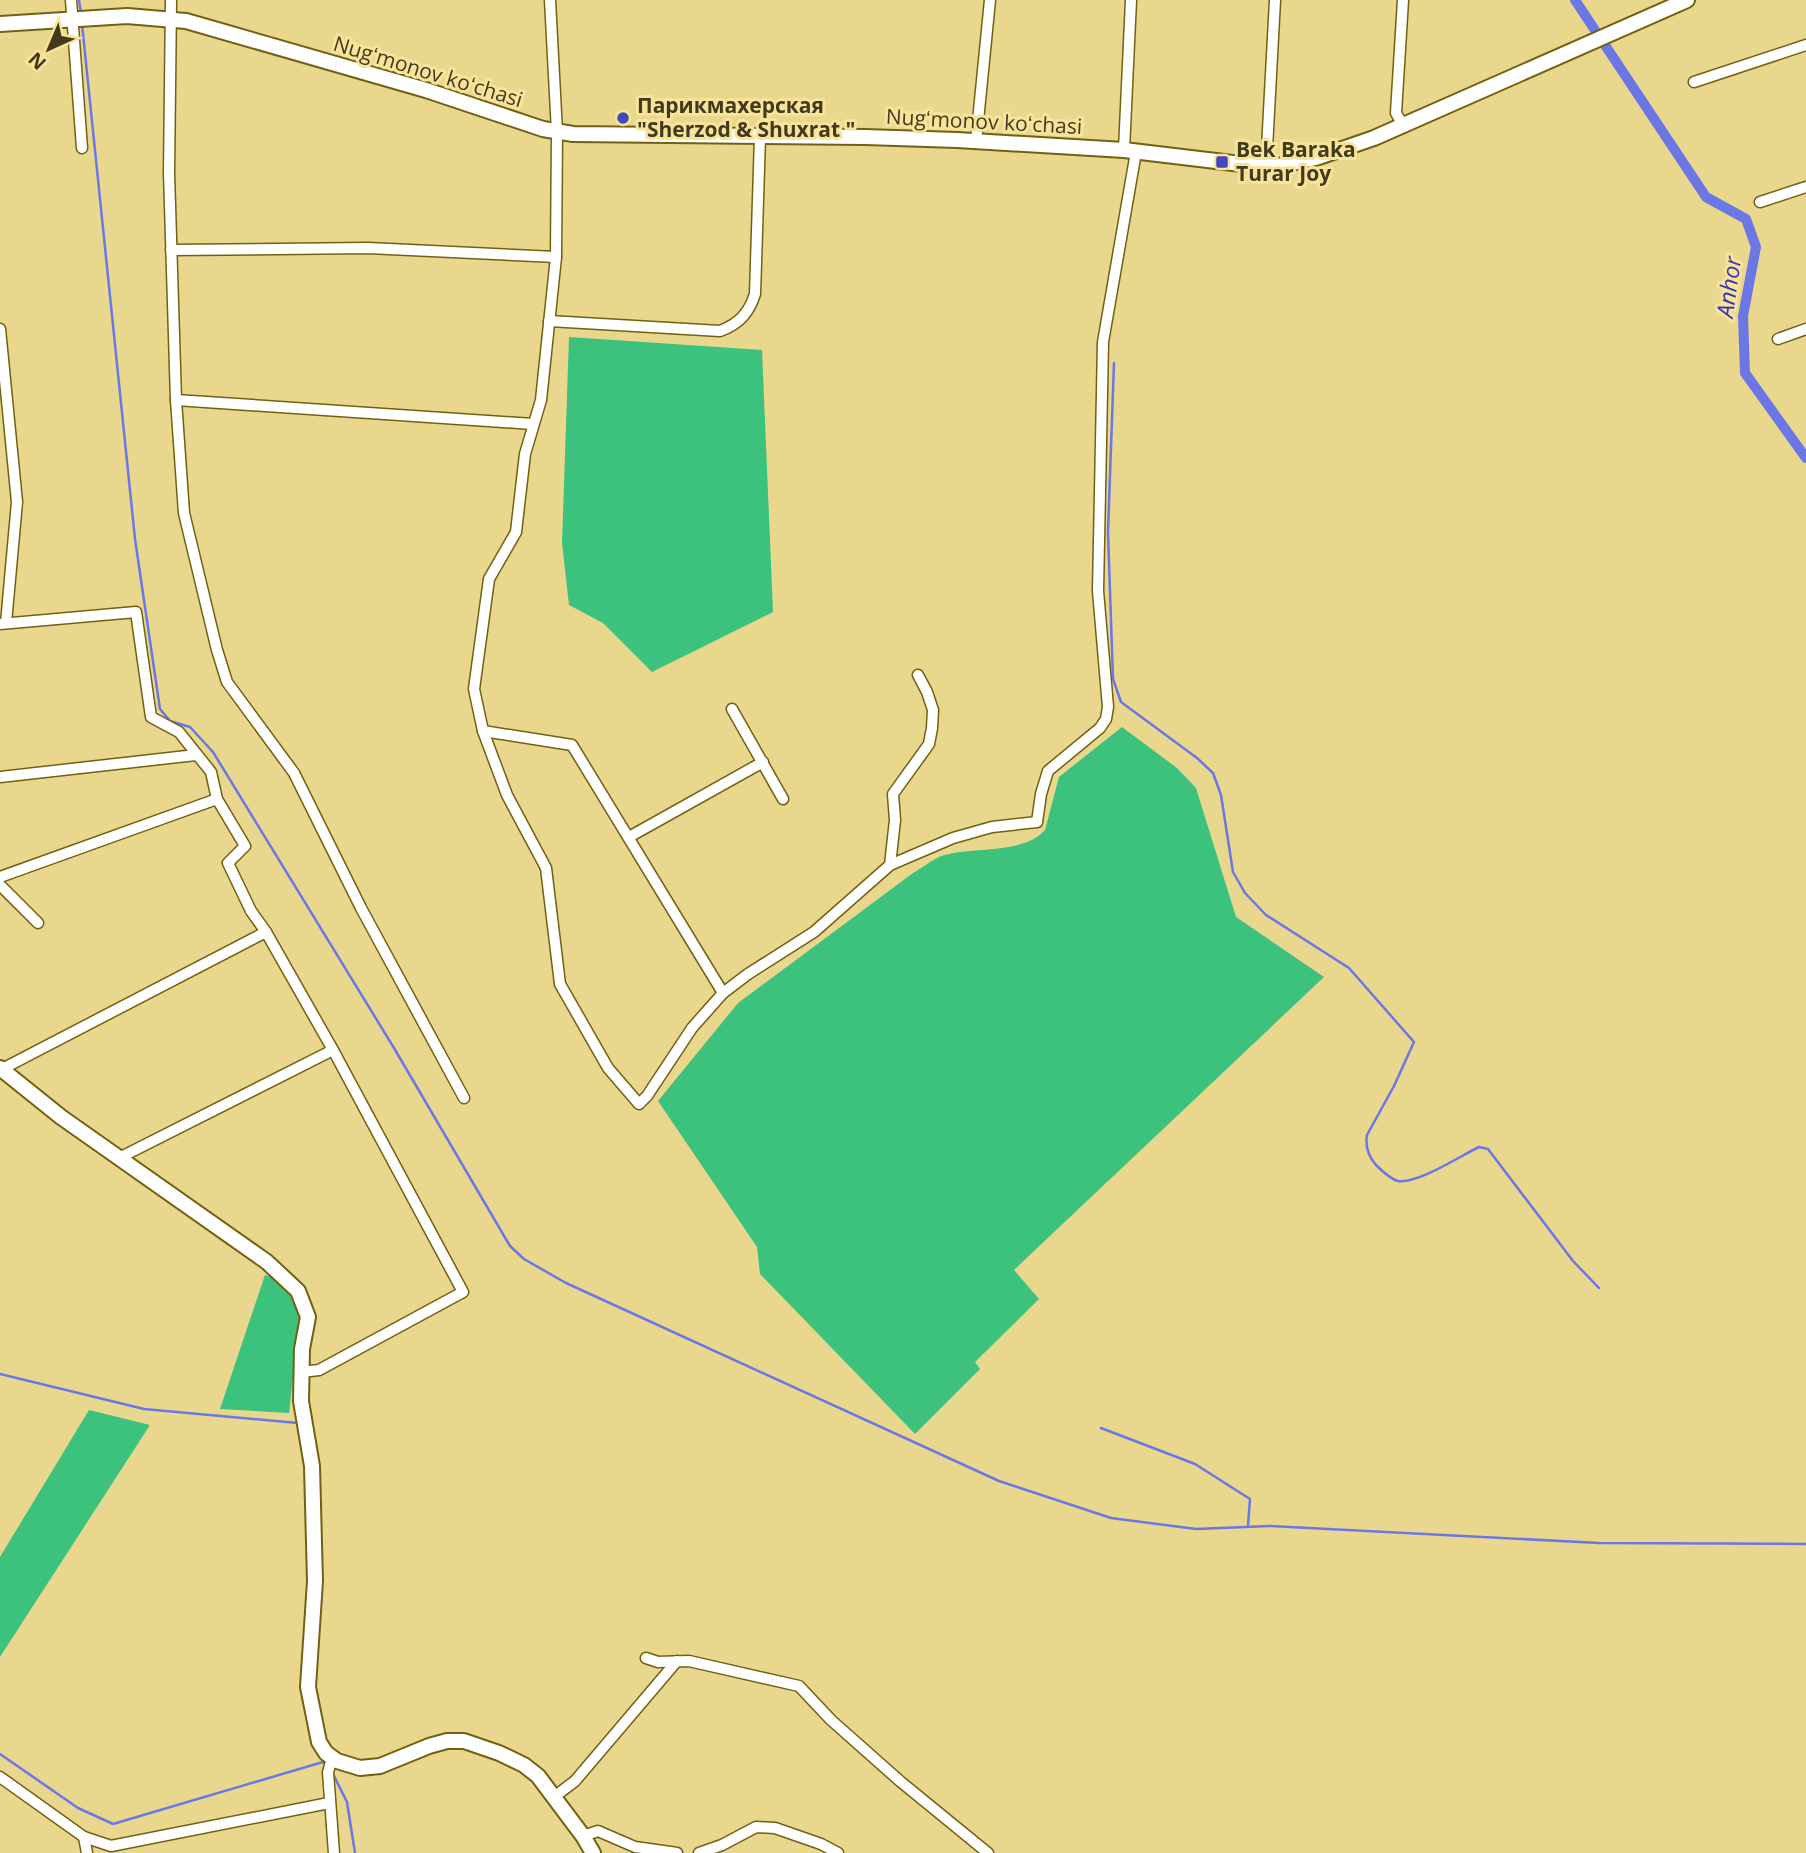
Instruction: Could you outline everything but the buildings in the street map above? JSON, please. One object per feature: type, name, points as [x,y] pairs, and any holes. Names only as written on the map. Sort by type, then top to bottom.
[{"type":"main road","name":"Nugʻmonov koʻchasi","points":[[72,20],[137,16],[170,18],[426,90],[557,132],[620,136],[865,137],[976,141],[1130,151],[1266,167],[1330,154],[1688,0]]},
{"type":"main road","points":[[0,24],[72,20]]},
{"type":"main road","points":[[1,1068],[61,1117],[249,1249],[292,1283],[302,1298],[308,1317],[301,1372],[301,1401],[312,1466],[315,1581],[308,1687],[317,1738],[330,1764],[373,1768],[447,1741],[464,1741],[490,1749],[524,1765],[538,1776],[593,1853]]},
{"type":"street","points":[[71,0],[82,148]]},
{"type":"street","points":[[171,0],[169,173],[176,400],[184,513],[217,650],[226,681],[294,773],[361,908],[464,1098]]},
{"type":"street","points":[[550,0],[557,132],[556,257],[550,321],[541,400],[525,454],[516,532],[489,579],[475,673],[476,704],[507,795],[546,868],[560,984],[608,1068],[639,1104],[692,1028],[723,993],[814,932],[890,865],[953,838],[992,827],[1037,822],[1048,771],[1093,736],[1106,719],[1109,694],[1098,592],[1103,342],[1130,151],[1131,0]]},
{"type":"street","points":[[976,141],[990,0]]},
{"type":"street","points":[[1266,167],[1275,0]]},
{"type":"street","points":[[1402,125],[1396,113],[1403,0]]},
{"type":"street","points":[[1694,82],[1806,46]]},
{"type":"street","points":[[550,321],[720,331],[741,320],[750,309],[755,294],[760,136]]},
{"type":"street","points":[[1760,202],[1806,187]]},
{"type":"street","points":[[172,250],[368,248],[556,257]]},
{"type":"street","points":[[1778,338],[1806,329]]},
{"type":"street","points":[[1,334],[5,422],[17,502],[3,623],[136,612],[151,717],[179,732],[211,772],[216,799],[245,846],[228,863],[251,911],[266,932],[333,1050],[463,1292],[319,1370],[301,1372]]},
{"type":"street","points":[[176,400],[533,424]]},
{"type":"street","points":[[890,865],[895,820],[893,794],[929,744],[933,728],[933,710],[918,675]]},
{"type":"street","points":[[732,709],[783,799]]},
{"type":"street","points":[[483,731],[572,745],[723,993]]},
{"type":"street","points":[[0,777],[196,755]]},
{"type":"street","points":[[629,837],[763,762]]},
{"type":"street","points":[[0,877],[216,799]]},
{"type":"street","points":[[0,886],[38,923]]},
{"type":"street","points":[[1,1068],[266,932]]},
{"type":"street","points":[[119,1158],[333,1050]]},
{"type":"street","points":[[646,1658],[658,1662],[689,1661],[799,1686],[831,1720],[901,1782],[988,1853]]},
{"type":"street","points":[[554,1797],[575,1781],[677,1661]]},
{"type":"street","points":[[330,1764],[334,1853]]},
{"type":"street","points":[[0,1777],[84,1837],[111,1846],[330,1803]]},
{"type":"street","points":[[699,1853],[724,1849],[755,1827],[775,1829],[821,1844],[838,1853]]},
{"type":"street","points":[[583,1836],[598,1831],[635,1847],[677,1853]]},
{"type":"street","points":[[84,1837],[87,1853]]},
{"type":"green space","points":[[569,337],[762,350],[773,612],[652,672],[603,623],[569,605],[562,543]]},
{"type":"green space","points":[[1122,727],[1177,768],[1196,788],[1236,917],[1324,977],[1014,1270],[1039,1299],[975,1362],[980,1369],[915,1434],[760,1274],[757,1247],[658,1101],[738,1003],[913,873],[941,856],[1010,847],[1035,838],[1045,830],[1059,777]]},
{"type":"green space","points":[[265,1275],[286,1282],[300,1315],[289,1413],[220,1409]]},
{"type":"green space","points":[[89,1410],[150,1425],[0,1657],[0,1557]]},
{"type":"waterway","points":[[79,0],[81,14]]},
{"type":"waterway","name":"Anhor","points":[[1575,0],[1706,197],[1746,219],[1756,247],[1743,316],[1745,373],[1806,458]]},
{"type":"waterway","points":[[82,24],[135,539],[160,709],[170,721],[190,727],[213,752],[394,1048],[510,1246],[524,1259],[566,1283],[999,1481],[1111,1518],[1196,1529],[1270,1526],[1599,1543],[1806,1544]]},
{"type":"waterway","points":[[1114,363],[1108,532],[1113,679],[1121,702],[1213,773],[1221,795],[1233,872],[1245,893],[1266,915],[1349,968],[1414,1042],[1367,1135],[1367,1147],[1373,1162],[1392,1178],[1406,1181],[1427,1174],[1479,1147],[1488,1149],[1573,1261],[1599,1288]]},
{"type":"waterway","points":[[0,1374],[144,1409],[298,1423]]},
{"type":"waterway","points":[[1101,1428],[1195,1464],[1250,1499],[1248,1525]]},
{"type":"waterway","points":[[0,1754],[78,1808],[113,1824],[323,1762],[326,1765]]},
{"type":"waterway","points":[[331,1770],[347,1802],[355,1853]]},
{"type":"place","name":"Парикмахерская \"Sherzod & Shuxrat \"","points":[[623,118]]},
{"type":"place","name":"Bek Baraka Turar Joy","points":[[1222,162]]}]
